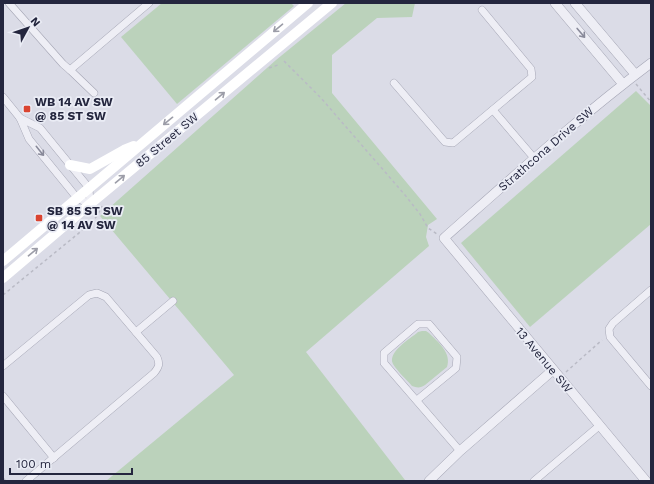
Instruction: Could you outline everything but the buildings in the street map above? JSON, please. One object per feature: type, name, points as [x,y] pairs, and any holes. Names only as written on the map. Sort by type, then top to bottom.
[{"type":"main road","name":"85 Street SW","points":[[3,261],[308,3]]},
{"type":"main road","name":"85 Street SW","points":[[3,278],[332,3]]},
{"type":"main road","points":[[70,165],[90,169],[124,150],[142,143]]},
{"type":"street","points":[[9,3],[63,64],[94,93]]},
{"type":"street","points":[[70,70],[150,3]]},
{"type":"street","points":[[555,3],[623,84]]},
{"type":"street","points":[[575,3],[633,76]]},
{"type":"street","points":[[394,82],[445,142],[453,143],[532,76],[531,69],[482,10]]},
{"type":"street","name":"Strathcona Drive SW","points":[[444,238],[534,158],[651,62]]},
{"type":"street","points":[[3,97],[20,118],[29,139],[77,198],[90,204],[89,188],[40,128],[20,118]]},
{"type":"street","points":[[493,110],[534,158]]},
{"type":"street","name":"13 Avenue SW","points":[[444,238],[646,481]]},
{"type":"street","points":[[651,290],[613,323],[609,329],[610,337],[651,386]]},
{"type":"street","points":[[3,366],[89,295],[94,293],[106,297],[157,357],[159,362],[158,369],[26,481]]},
{"type":"street","points":[[136,332],[173,301]]},
{"type":"street","points":[[417,400],[456,368],[457,357],[429,324],[418,324],[384,353],[384,363],[460,451]]},
{"type":"street","points":[[429,481],[460,451],[553,370]]},
{"type":"street","points":[[3,396],[54,458]]},
{"type":"street","points":[[534,481],[599,426]]},
{"type":"path","points":[[284,61],[321,98],[405,195],[420,214],[428,228],[444,238]]},
{"type":"path","points":[[633,76],[651,102]]},
{"type":"path","points":[[3,295],[90,224],[97,216]]},
{"type":"path","points":[[560,379],[569,368],[610,333]]},
{"type":"path","points":[[3,478],[6,481]]},
{"type":"green space","points":[[162,3],[291,3],[294,6],[177,104],[121,37]]},
{"type":"green space","points":[[346,3],[415,3],[412,17],[377,18],[332,55],[332,93],[437,219],[428,225],[426,237],[429,246],[306,352],[405,480],[106,481],[234,375],[100,216],[276,60]]},
{"type":"green space","points":[[636,91],[651,106],[651,224],[530,327],[461,243]]},
{"type":"green space","points":[[422,331],[429,333],[440,344],[446,352],[448,362],[447,367],[425,385],[422,387],[417,387],[412,386],[400,373],[393,364],[392,359],[396,350],[400,346],[418,332]]},
{"type":"place","name":"WB 14 AV SW @ 85 ST SW","points":[[27,109]]},
{"type":"place","name":"SB 85 ST SW @ 14 AV SW","points":[[39,218]]}]
